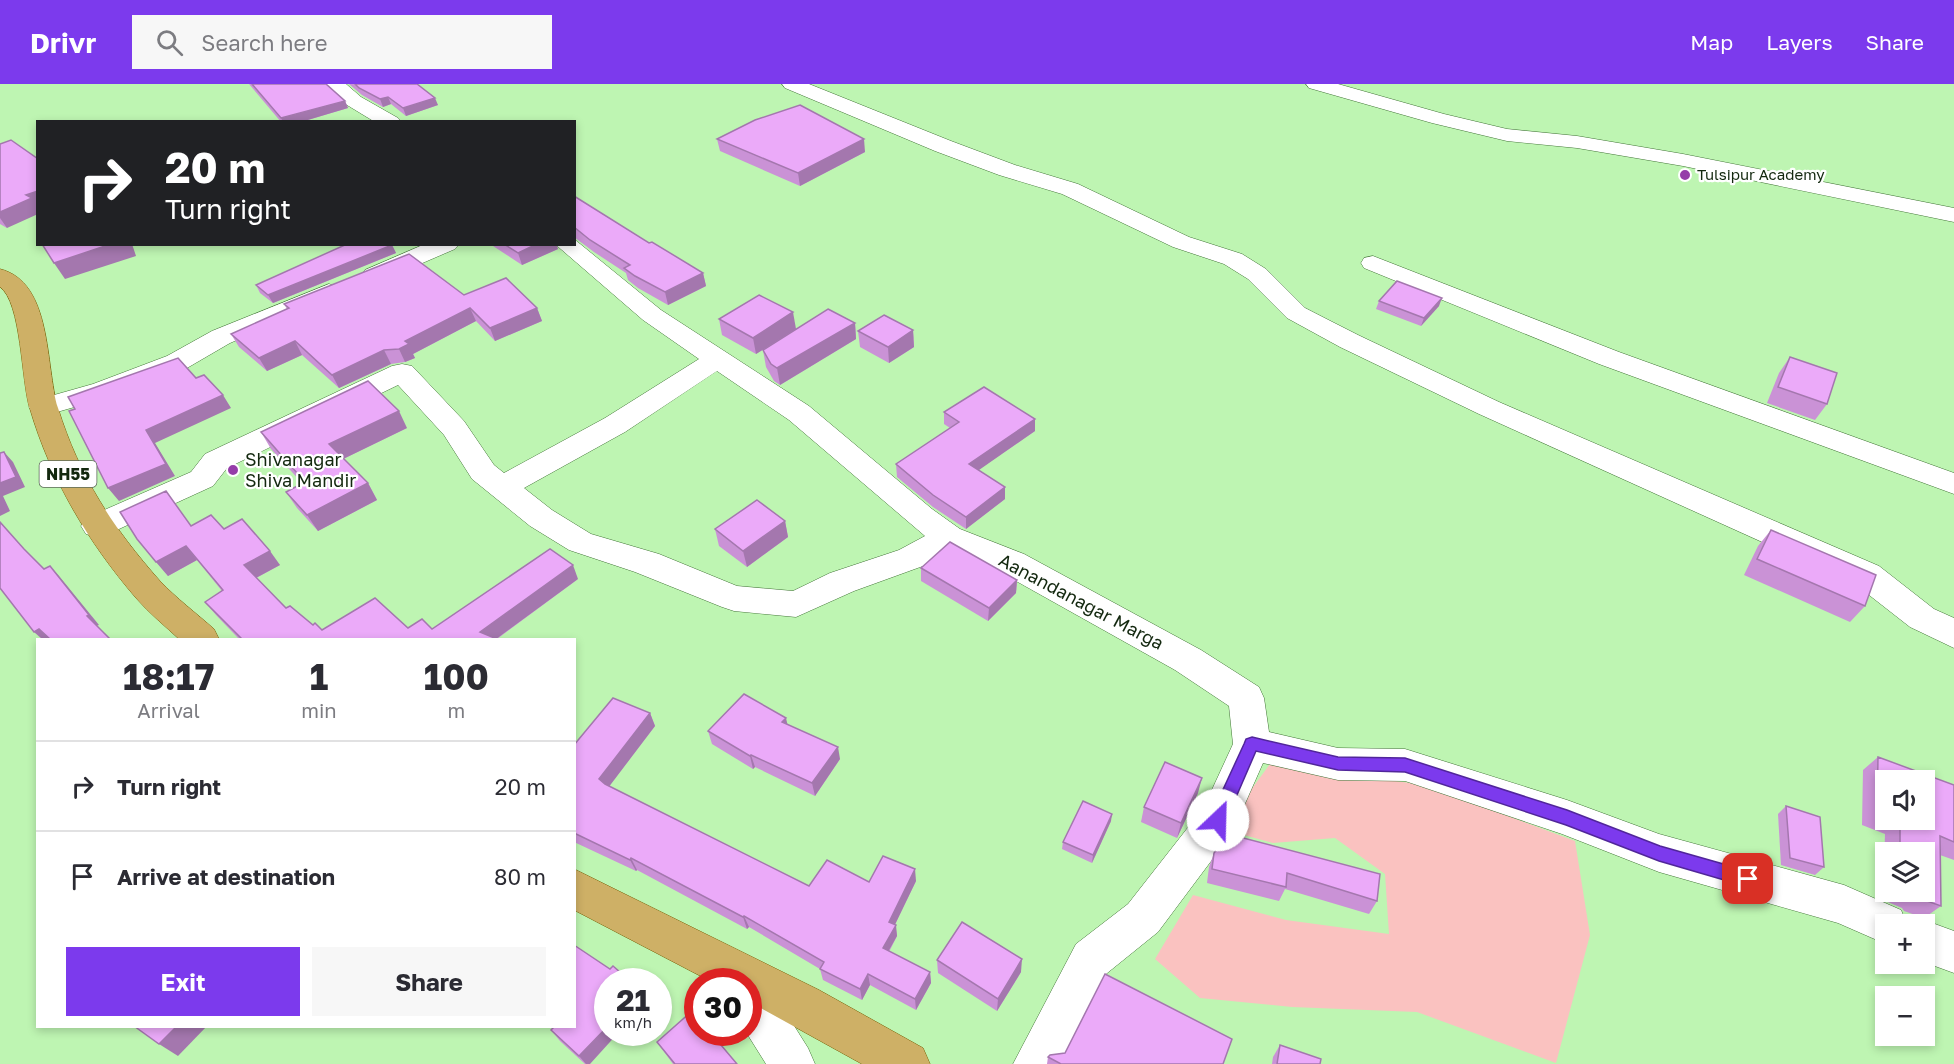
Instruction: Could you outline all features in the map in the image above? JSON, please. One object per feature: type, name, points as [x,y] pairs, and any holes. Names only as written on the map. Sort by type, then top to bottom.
[{"type":"main road","name":"NH55","points":[[0,276],[14,285],[27,310],[43,407],[69,477],[97,526],[149,591],[201,638]]},
{"type":"main road","points":[[576,889],[718,968]]},
{"type":"main road","points":[[762,992],[907,1064]]},
{"type":"street","points":[[334,84],[354,101],[387,120]]},
{"type":"street","points":[[792,84],[943,146],[1007,170],[1070,189],[1181,242],[1233,259],[1257,274],[1296,312],[1349,341],[1489,408],[1867,575],[1922,618],[1954,634]]},
{"type":"street","points":[[1316,84],[1439,119],[1507,135],[1577,142],[1683,159],[1954,215]]},
{"type":"street","points":[[43,407],[104,390],[177,362],[221,337],[442,246]]},
{"type":"street","name":"Aanandanagar Marga","points":[[569,246],[652,315],[799,413],[912,510],[949,537],[1012,563],[1188,660],[1246,698],[1252,744]]},
{"type":"street","points":[[1373,263],[1609,358],[1954,484]]},
{"type":"street","points":[[501,488],[615,425],[717,358]]},
{"type":"street","points":[[97,526],[202,479],[216,461],[402,372],[454,428],[483,472],[541,518],[580,542],[647,564],[734,598],[796,604],[842,582],[911,558],[949,537]]},
{"type":"street","points":[[1036,1064],[1091,959],[1143,918],[1218,820],[1252,744],[1338,764],[1405,765],[1567,818],[1659,853],[1844,905],[1875,919]]},
{"type":"street","points":[[1935,945],[1954,952]]},
{"type":"street","points":[[762,1015],[792,1064]]},
{"type":"shaded area","points":[[1270,764],[1425,785],[1575,841],[1590,935],[1556,1063],[1417,1012],[1292,1007],[1200,998],[1155,959],[1193,895],[1286,920],[1389,934],[1385,874],[1335,838],[1273,843],[1222,829]]},
{"type":"building","points":[[252,84],[326,84],[345,101],[281,118]]},
{"type":"building","points":[[355,84],[417,84],[435,98],[403,108],[388,97],[380,99]]},
{"type":"building","points":[[800,105],[864,139],[798,173],[717,139],[755,120]]},
{"type":"building","points":[[11,140],[36,158],[36,192],[26,195],[32,198],[0,212],[0,144]]},
{"type":"building","points":[[576,197],[649,243],[652,242],[703,273],[665,292],[635,276],[624,268],[630,265],[576,229]]},
{"type":"building","points":[[43,246],[105,246],[54,263]]},
{"type":"building","points":[[343,246],[390,246],[268,295],[256,285]]},
{"type":"building","points":[[507,246],[533,246],[518,253]]},
{"type":"building","points":[[409,254],[464,295],[506,278],[537,308],[490,328],[470,308],[405,341],[409,344],[399,349],[384,350],[332,375],[295,341],[259,358],[231,334],[289,308],[284,304]]},
{"type":"building","points":[[1397,281],[1442,298],[1424,318],[1379,301]]},
{"type":"building","points":[[759,295],[793,312],[753,338],[719,319]]},
{"type":"building","points":[[828,309],[855,323],[777,368],[771,364],[763,350]]},
{"type":"building","points":[[884,315],[913,330],[888,347],[858,331]]},
{"type":"building","points":[[1790,357],[1837,373],[1827,404],[1778,387]]},
{"type":"building","points":[[178,358],[196,378],[204,375],[223,395],[146,430],[166,464],[108,488],[69,411],[75,409],[68,397]]},
{"type":"building","points":[[368,381],[399,411],[329,444],[368,483],[307,515],[286,492],[305,482],[261,432]]},
{"type":"building","points":[[984,387],[1035,419],[969,464],[1005,487],[966,517],[933,495],[896,464],[959,422],[944,412]]},
{"type":"building","points":[[4,452],[16,477],[0,483],[0,453]]},
{"type":"building","points":[[166,491],[191,526],[211,515],[224,529],[242,519],[270,551],[244,565],[286,608],[290,606],[322,630],[375,598],[408,628],[422,619],[432,629],[550,549],[573,565],[480,632],[495,638],[241,638],[205,602],[223,590],[186,546],[156,562],[137,539],[120,512]]},
{"type":"building","points":[[757,500],[785,521],[743,551],[715,529]]},
{"type":"building","points":[[0,522],[44,569],[50,566],[89,615],[87,616],[109,638],[49,638],[39,629],[34,632],[0,588]]},
{"type":"building","points":[[1771,530],[1876,575],[1865,606],[1757,559]]},
{"type":"building","points":[[950,542],[1017,580],[989,608],[921,568]]},
{"type":"building","points":[[744,694],[786,718],[782,722],[838,747],[812,783],[750,756],[708,731]]},
{"type":"building","points":[[613,698],[650,713],[599,779],[605,784],[809,886],[827,860],[869,882],[883,856],[915,869],[889,922],[896,925],[883,948],[930,972],[915,999],[868,974],[860,989],[820,969],[824,962],[744,916],[631,858],[630,860],[576,834],[576,743]]},
{"type":"building","points":[[1878,757],[1913,770],[1878,770]]},
{"type":"building","points":[[1165,762],[1202,778],[1181,823],[1144,807]]},
{"type":"building","points":[[1935,778],[1954,785],[1954,842],[1940,836],[1941,906],[1930,902],[1935,902],[1935,842],[1900,842],[1900,830],[1935,830]]},
{"type":"building","points":[[1083,801],[1112,814],[1093,855],[1063,842]]},
{"type":"building","points":[[1786,806],[1820,817],[1824,867],[1790,858]]},
{"type":"building","points":[[1228,834],[1380,874],[1377,901],[1287,873],[1286,887],[1212,869],[1214,853]]},
{"type":"building","points":[[962,922],[1022,959],[998,999],[937,960]]},
{"type":"building","points":[[576,946],[608,968],[594,968],[594,1040],[579,1056],[551,1030],[553,1028],[576,1028]]},
{"type":"building","points":[[1105,974],[1232,1039],[1223,1064],[1061,1064],[1048,1057],[1065,1053]]},
{"type":"building","points":[[684,1018],[684,1046],[722,1046],[737,1064],[675,1064],[660,1046],[672,1046],[672,1029]]},
{"type":"building","points":[[137,1028],[175,1028],[159,1044]]},
{"type":"building","points":[[1280,1045],[1321,1059],[1320,1064],[1277,1064]]},
{"type":"place","name":"Tulsipur Academy","points":[[1685,175]]},
{"type":"place","name":"Shivanagar Shiva Mandir","points":[[233,470]]},
{"type":"route","points":[[1218,820],[1252,744],[1338,764],[1405,765],[1567,818],[1659,853],[1748,879]]}]
